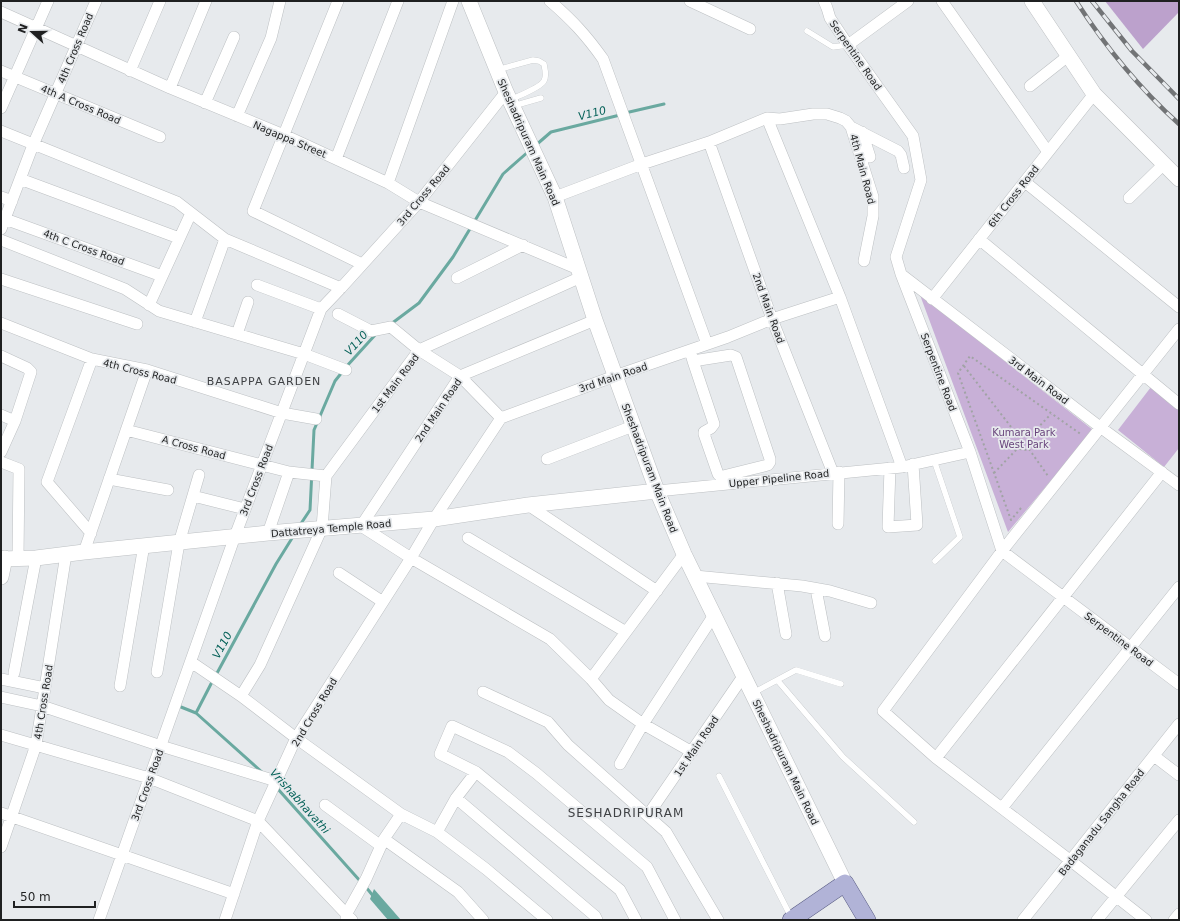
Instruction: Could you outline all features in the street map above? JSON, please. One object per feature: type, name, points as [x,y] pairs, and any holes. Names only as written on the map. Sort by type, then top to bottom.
[{"type":"main road","points":[[792,920],[845,883]]},
{"type":"main road","name":"Sheshadripuram Main Road","points":[[845,883],[867,920]]},
{"type":"street","points":[[1,108],[48,1]]},
{"type":"street","name":"4th Cross Road","points":[[3,224],[33,145],[96,1]]},
{"type":"street","points":[[130,71],[160,1]]},
{"type":"street","points":[[170,88],[206,1]]},
{"type":"street","points":[[237,116],[271,38],[280,1]]},
{"type":"street","points":[[338,1],[253,211],[362,264]]},
{"type":"street","points":[[336,159],[398,1]]},
{"type":"street","points":[[388,183],[453,1]]},
{"type":"street","name":"Sheshadripuram Main Road","points":[[469,1],[509,100],[555,198],[595,320],[657,491],[684,554],[845,883]]},
{"type":"street","points":[[550,1],[590,40],[603,59],[707,344]]},
{"type":"street","points":[[690,1],[750,29]]},
{"type":"street","name":"Serpentine Road","points":[[824,1],[830,18],[913,136],[921,180],[896,257],[901,274],[970,452],[1002,551],[1179,684]]},
{"type":"street","points":[[848,45],[908,1]]},
{"type":"street","points":[[942,1],[1048,152]]},
{"type":"street","points":[[1032,1],[1094,94],[1179,179]]},
{"type":"street","name":"Nagappa Street","points":[[1,12],[130,71],[284,135],[388,183],[419,202],[523,245],[579,273]]},
{"type":"street","points":[[205,103],[234,37]]},
{"type":"street","points":[[1030,86],[1068,56]]},
{"type":"street","name":"4th A Cross Road","points":[[1,71],[160,137]]},
{"type":"street","name":"6th Cross Road","points":[[932,298],[1094,94]]},
{"type":"street","name":"3rd Cross Road","points":[[99,920],[235,536],[321,309],[419,202],[509,100]]},
{"type":"street","name":"4th Main Road","points":[[767,118],[780,119],[813,114],[827,114],[846,121],[851,127],[873,197],[873,216],[864,261]]},
{"type":"street","points":[[555,198],[642,164],[709,142],[767,118],[908,465],[917,525],[888,527],[890,468]]},
{"type":"street","points":[[851,127],[898,151],[901,154],[904,168]]},
{"type":"street","points":[[1,131],[173,200],[225,239],[341,288]]},
{"type":"street","points":[[862,132],[870,157]]},
{"type":"street","name":"2nd Main Road","points":[[709,142],[772,319],[836,472]]},
{"type":"street","points":[[1129,198],[1164,164]]},
{"type":"street","points":[[20,179],[179,238]]},
{"type":"street","points":[[1025,182],[1179,307]]},
{"type":"street","points":[[1,197],[12,201]]},
{"type":"street","points":[[149,305],[191,213]]},
{"type":"street","name":"4th C Cross Road","points":[[3,224],[162,276]]},
{"type":"street","points":[[980,238],[1179,404]]},
{"type":"street","points":[[195,322],[225,239]]},
{"type":"street","points":[[1,240],[125,288],[159,311],[304,354],[346,370]]},
{"type":"street","points":[[457,278],[523,245]]},
{"type":"street","name":"1st Main Road","points":[[326,476],[419,350],[579,273]]},
{"type":"street","name":"3rd Main Road","points":[[901,274],[1100,428],[1179,485]]},
{"type":"street","points":[[1,279],[137,324]]},
{"type":"street","points":[[257,285],[321,309]]},
{"type":"street","name":"3rd Main Road","points":[[501,418],[615,376],[692,356],[707,344],[772,319],[840,297]]},
{"type":"street","points":[[237,334],[248,302]]},
{"type":"street","points":[[338,314],[371,331],[391,327],[419,350],[460,376],[501,418],[434,519]]},
{"type":"street","name":"2nd Main Road","points":[[361,526],[460,376],[595,320]]},
{"type":"street","name":"4th Cross Road","points":[[1,323],[92,359],[147,370],[282,413],[316,420]]},
{"type":"street","points":[[1146,920],[1117,896],[936,758],[883,711],[1002,551],[1179,329]]},
{"type":"street","points":[[731,355],[736,357],[770,459],[768,465],[723,476],[718,474],[704,434],[704,432],[711,428],[714,424],[692,356],[731,355]]},
{"type":"street","points":[[1,356],[27,368],[31,372],[15,421],[1,452]]},
{"type":"street","points":[[91,533],[47,482],[92,359]]},
{"type":"street","points":[[84,552],[147,370]]},
{"type":"street","points":[[1,415],[15,421]]},
{"type":"street","points":[[547,459],[633,426]]},
{"type":"street","name":"A Cross Road","points":[[126,430],[289,472]]},
{"type":"street","name":"Upper Pipeline Road","points":[[657,491],[836,472],[890,468],[970,452]]},
{"type":"street","points":[[1,462],[19,469],[8,558],[1,577]]},
{"type":"street","points":[[241,696],[260,666],[322,528],[326,476],[289,472],[268,533]]},
{"type":"street","points":[[836,472],[838,524]]},
{"type":"street","points":[[936,758],[1162,472]]},
{"type":"street","points":[[157,672],[179,543],[199,476]]},
{"type":"street","points":[[109,479],[168,490]]},
{"type":"street","name":"Dattatreya Temple Road","points":[[8,558],[36,558],[235,536],[434,519],[528,505],[657,491]]},
{"type":"street","points":[[193,496],[245,510]]},
{"type":"street","points":[[528,505],[657,591]]},
{"type":"street","name":"2nd Cross Road","points":[[225,920],[258,821],[296,738],[411,558],[434,519]]},
{"type":"street","points":[[361,526],[411,558],[550,638],[591,679],[609,700],[643,724],[692,752]]},
{"type":"street","points":[[468,538],[626,632]]},
{"type":"street","points":[[120,686],[144,545]]},
{"type":"street","name":"4th Cross Road","points":[[1,847],[36,745],[66,554]]},
{"type":"street","points":[[591,679],[684,554]]},
{"type":"street","points":[[14,673],[36,558]]},
{"type":"street","points":[[339,573],[383,602]]},
{"type":"street","points":[[695,576],[777,583],[830,591],[870,603]]},
{"type":"street","points":[[777,583],[786,634]]},
{"type":"street","points":[[1002,808],[1179,587]]},
{"type":"street","points":[[816,589],[825,636]]},
{"type":"street","points":[[620,764],[643,724],[714,615]]},
{"type":"street","points":[[191,662],[241,696],[401,814],[437,832],[486,869],[547,920]]},
{"type":"street","name":"1st Main Road","points":[[648,815],[744,675]]},
{"type":"street","points":[[1,679],[45,688]]},
{"type":"street","points":[[483,692],[548,722],[568,745],[666,832],[718,920]]},
{"type":"street","points":[[1,697],[42,706],[161,746],[276,781]]},
{"type":"street","name":"Badaganadu Sangha Road","points":[[1023,920],[1179,724]]},
{"type":"street","points":[[636,920],[620,890],[476,772],[440,754],[452,726],[508,752],[536,773],[647,867],[675,920]]},
{"type":"street","points":[[1,735],[149,778],[258,821],[348,918],[382,842],[401,814]]},
{"type":"street","points":[[1154,756],[1179,775]]},
{"type":"street","points":[[437,832],[456,798],[476,772]]},
{"type":"street","points":[[456,798],[595,916],[597,920]]},
{"type":"street","points":[[325,805],[458,892],[483,920]]},
{"type":"street","points":[[1,813],[234,894]]},
{"type":"street","points":[[1097,920],[1179,820]]},
{"type":"street","points":[[1174,920],[1179,914]]},
{"type":"lane","points":[[807,31],[833,47],[848,45]]},
{"type":"lane","points":[[497,70],[533,60],[544,64],[546,75],[544,81],[509,100]]},
{"type":"lane","points":[[509,100],[541,98]]},
{"type":"lane","points":[[934,460],[960,537],[935,561]]},
{"type":"lane","points":[[752,693],[796,670],[841,684]]},
{"type":"lane","points":[[778,680],[843,757],[914,822]]},
{"type":"lane","points":[[719,776],[792,920]]},
{"type":"path","points":[[1025,504],[1011,520],[958,373],[970,356],[1082,435]]},
{"type":"path","points":[[964,365],[1018,436]]},
{"type":"path","points":[[1030,436],[1051,414]]},
{"type":"path","points":[[1026,433],[1030,436],[1033,442],[1032,446],[1026,450],[1018,448],[1016,439],[1018,436],[1026,433]]},
{"type":"path","points":[[994,474],[1018,448]]},
{"type":"path","points":[[1029,449],[1048,476],[1053,471]]},
{"type":"green space","name":"Kumara Park West Park","points":[[920,295],[1093,430],[1008,532]]},
{"type":"green space","points":[[1151,387],[1179,409],[1179,448],[1164,467],[1118,430]]},
{"type":"shaded area","points":[[1105,1],[1179,1],[1179,12],[1143,49]]},
{"type":"shaded area","points":[[374,889],[401,920],[388,920],[370,899]]},
{"type":"waterway","name":"V110","points":[[625,113],[664,104]]},
{"type":"waterway","name":"V110","points":[[536,145],[551,132],[620,115]]},
{"type":"waterway","name":"V110","points":[[391,324],[419,303],[453,257],[503,174],[529,151]]},
{"type":"waterway","name":"V110","points":[[346,367],[376,334]]},
{"type":"waterway","name":"V110","points":[[300,525],[310,510],[314,430],[335,381],[343,371]]},
{"type":"waterway","name":"V110","points":[[216,675],[276,564],[294,535]]},
{"type":"waterway","name":"V110","points":[[196,713],[213,680]]},
{"type":"waterway","name":"Vrishabhavathi","points":[[181,707],[196,713],[263,773]]},
{"type":"waterway","name":"Vrishabhavathi","points":[[277,788],[361,882]]},
{"type":"waterway","name":"Vrishabhavathi","points":[[365,886],[374,897]]},
{"type":"railway","points":[[1076,1],[1123,66],[1150,96],[1179,124]]},
{"type":"railway","points":[[1092,1],[1132,51],[1179,99]]},
{"type":"district","name":"BASAPPA GARDEN","points":[[264,381]]},
{"type":"district","name":"SESHADRIPURAM","points":[[626,813]]}]
